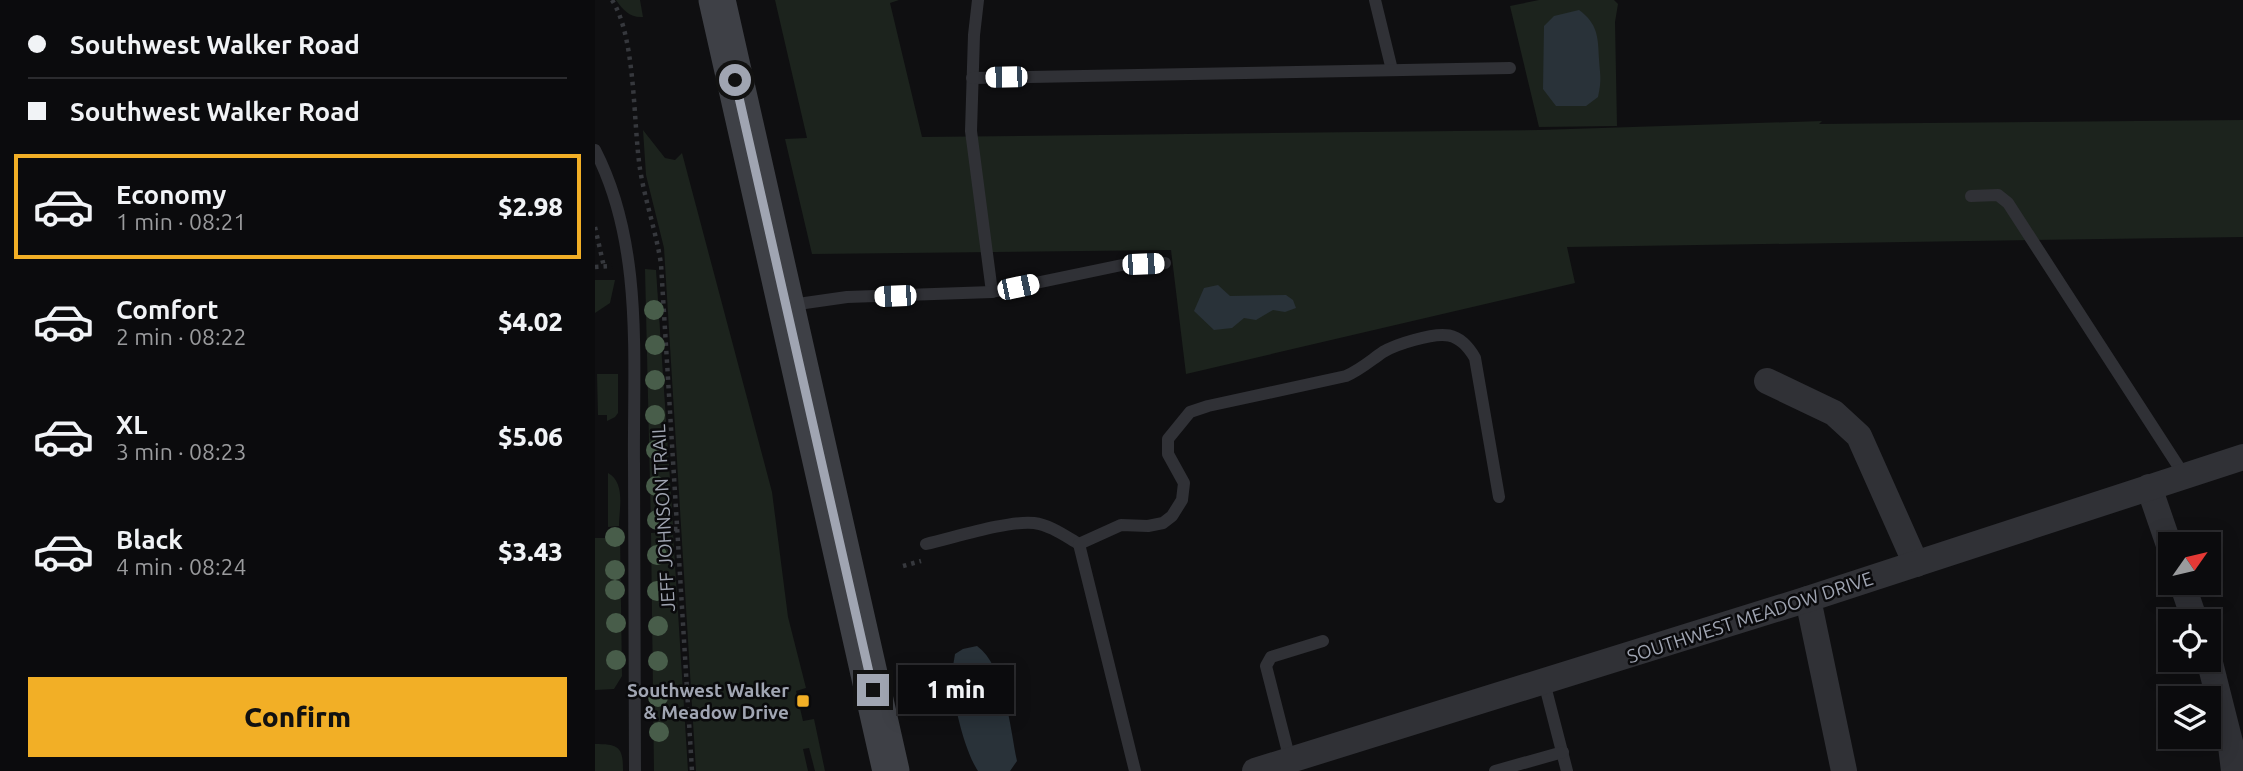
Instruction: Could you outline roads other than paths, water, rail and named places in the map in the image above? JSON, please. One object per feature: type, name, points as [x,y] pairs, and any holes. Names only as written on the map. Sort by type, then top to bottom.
[{"type":"main road","points":[[717,0],[891,771]]},
{"type":"street","points":[[1767,381],[1834,413],[1859,436],[1916,564]]},
{"type":"street","name":"SOUTHWEST MEADOW DRIVE","points":[[1255,771],[1808,599],[2243,457]]},
{"type":"street","points":[[2149,487],[2164,532]]},
{"type":"street","points":[[1808,599],[1844,771]]},
{"type":"street","points":[[2212,672],[2231,746],[2234,771]]},
{"type":"lane","points":[[978,0],[971,131],[992,292]]},
{"type":"lane","points":[[1375,0],[1392,70]]},
{"type":"lane","points":[[972,78],[1510,68]]},
{"type":"lane","points":[[595,150],[621,220],[629,265],[633,356],[635,771]]},
{"type":"lane","points":[[1971,196],[1998,195],[2008,203],[2184,475]]},
{"type":"lane","points":[[785,305],[847,297],[992,292],[1122,265],[1165,263]]},
{"type":"lane","points":[[1079,544],[1121,525],[1148,526],[1163,523],[1173,516],[1182,500],[1184,483],[1168,454],[1168,439],[1190,412],[1346,376],[1398,344],[1438,333],[1460,340],[1470,348],[1475,358],[1499,497]]},
{"type":"lane","points":[[926,544],[1011,525],[1032,523],[1047,526],[1079,544],[1135,771]]},
{"type":"lane","points":[[1290,760],[1266,666],[1272,657],[1324,641]]},
{"type":"lane","points":[[1544,682],[1567,771]]},
{"type":"lane","points":[[1495,771],[1563,752]]},
{"type":"place","name":"Southwest Walker & Meadow Drive","points":[[803,701]]}]
